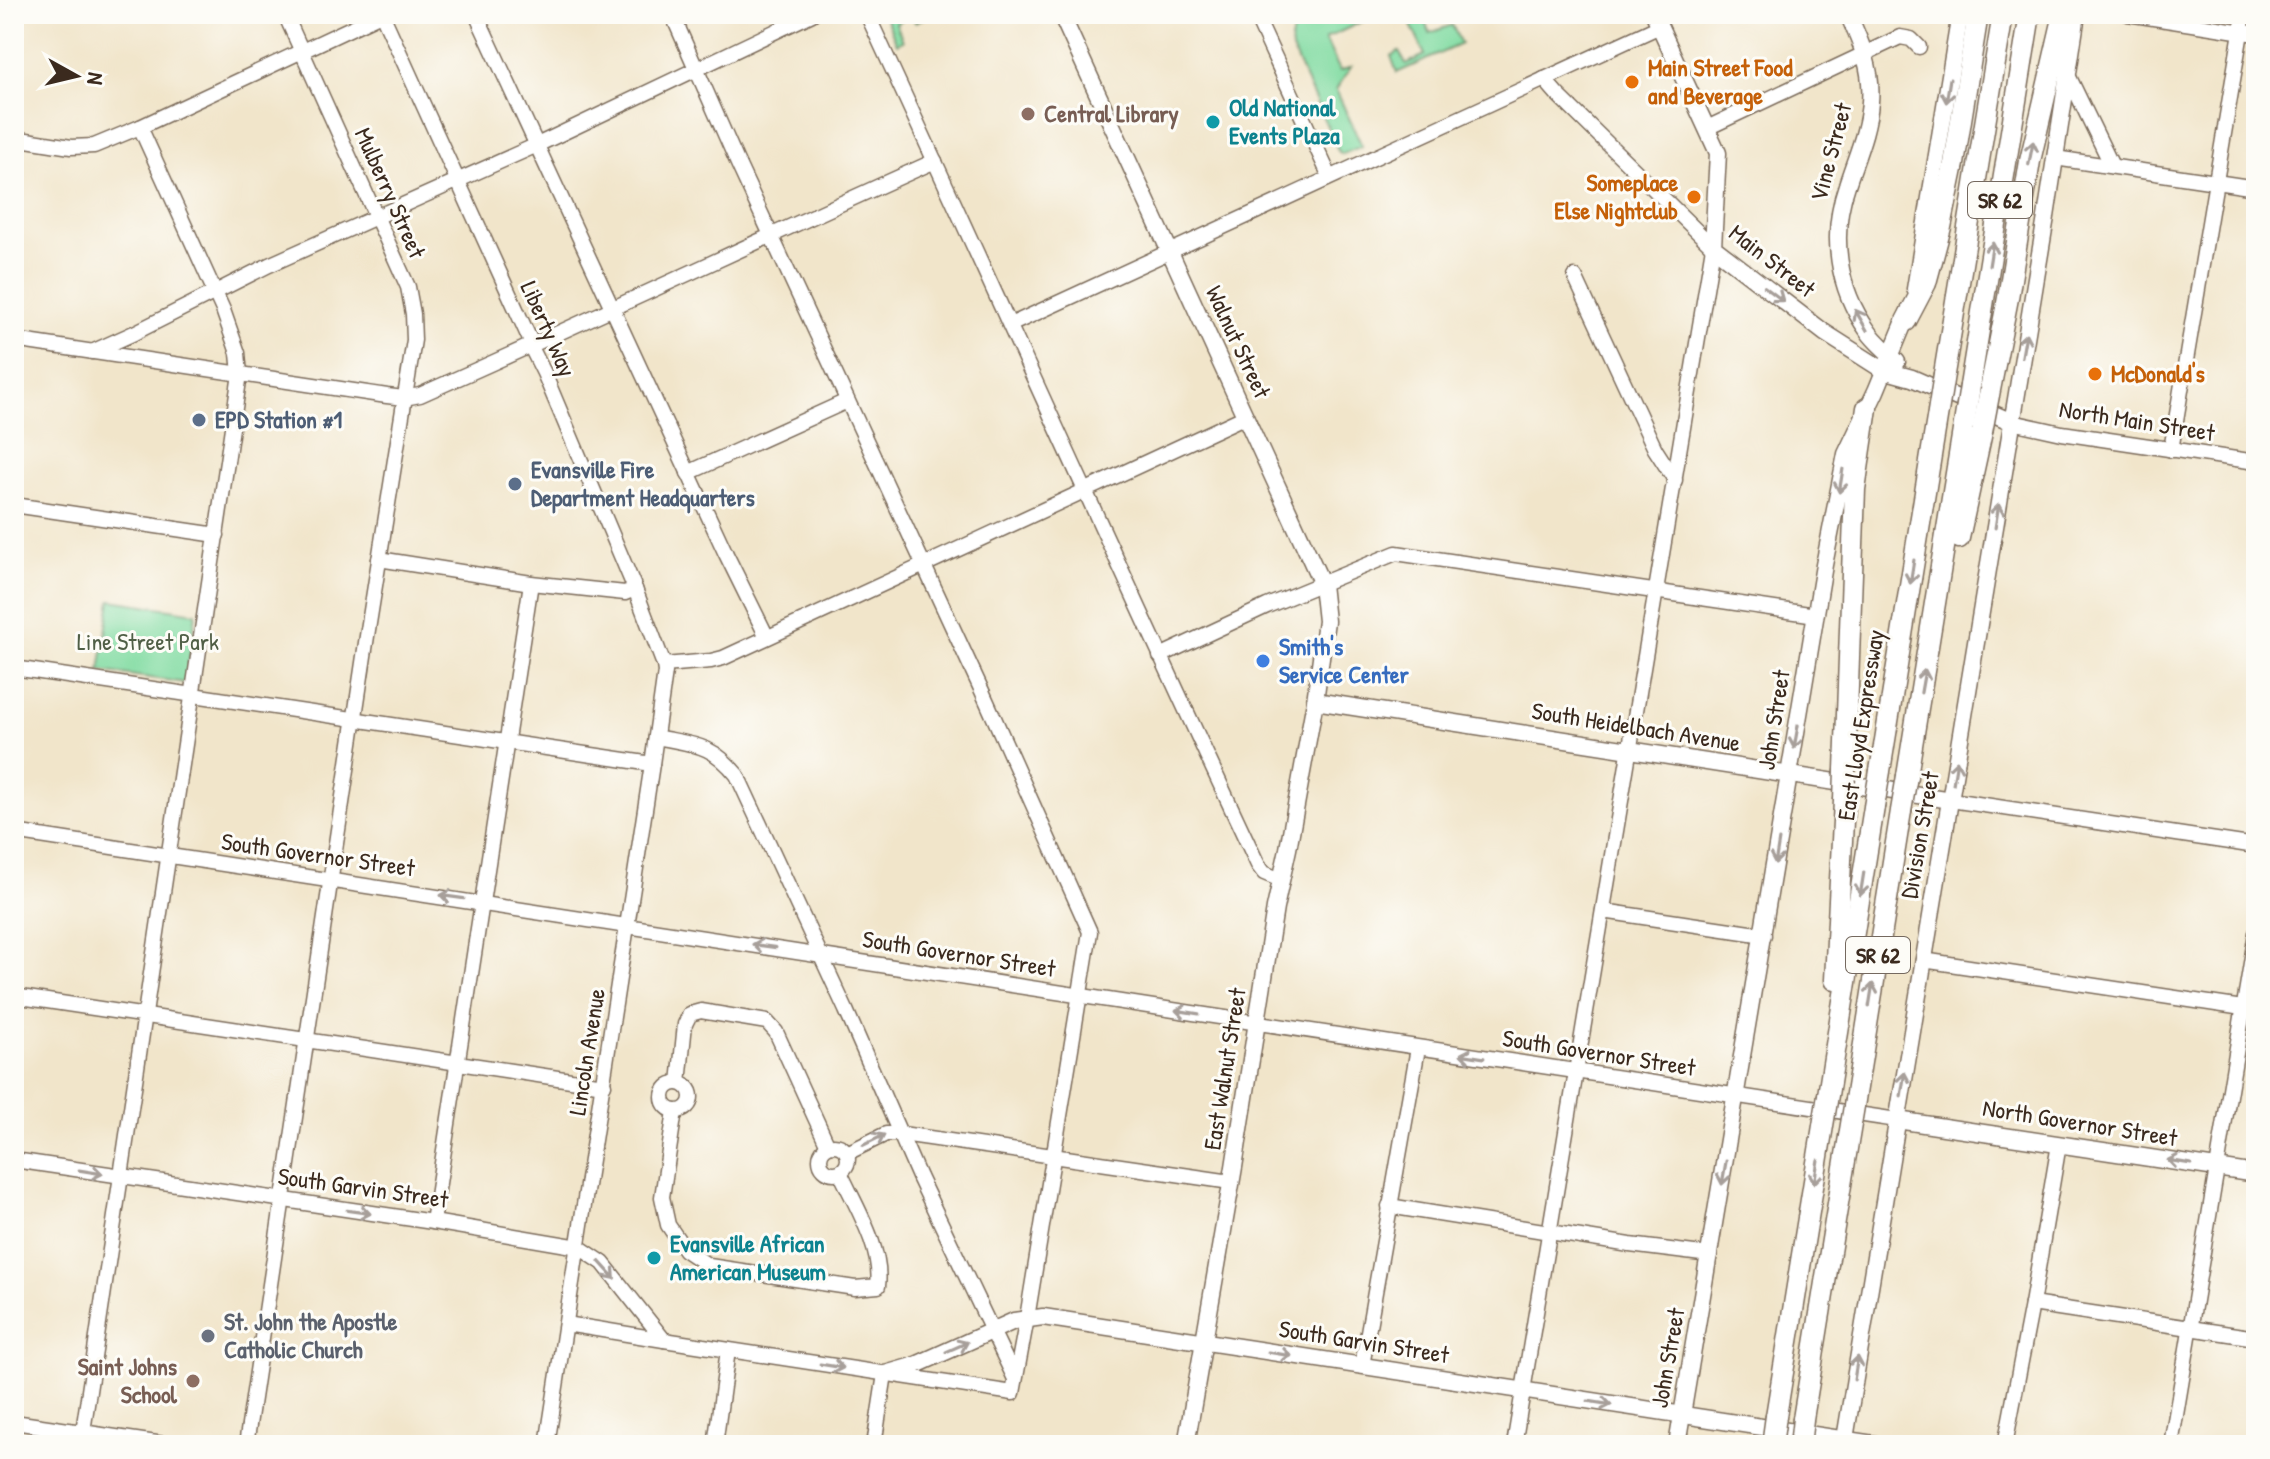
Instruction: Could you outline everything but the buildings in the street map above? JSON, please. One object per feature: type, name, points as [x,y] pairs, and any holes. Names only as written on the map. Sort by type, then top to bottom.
[{"type":"highway","points":[[1906,321],[1926,283],[1941,227],[1978,14]]},
{"type":"highway","name":"East Lloyd Expressway","points":[[1772,1445],[2003,14]]},
{"type":"highway","name":"SR 62","points":[[1800,1445],[1901,811],[1930,642],[1973,428],[1970,386],[2030,14]]},
{"type":"highway","points":[[1973,428],[1989,395],[2030,161],[2064,14]]},
{"type":"highway","points":[[1830,1086],[1855,489],[1867,408]]},
{"type":"main road","name":"Walnut Street","points":[[1061,14],[1322,584],[1326,621],[1315,701]]},
{"type":"main road","name":"Vine Street","points":[[1848,14],[1865,53],[1870,102],[1867,127],[1840,209],[1837,247],[1844,284],[1856,313],[1878,344],[1912,378]]},
{"type":"main road","name":"John Street","points":[[1677,1445],[1816,615],[1846,454],[1906,321],[1918,279],[1960,14]]},
{"type":"main road","name":"Division Street","points":[[1845,1442],[2077,14]]},
{"type":"main road","points":[[1657,20],[1718,153],[1713,247]]},
{"type":"main road","name":"Main Street","points":[[1713,247],[1825,333],[1883,370],[1912,378],[2012,422]]},
{"type":"main road","name":"South Heidelbach Avenue","points":[[1315,701],[1951,800]]},
{"type":"main road","name":"East Walnut Street","points":[[1186,1445],[1256,1022],[1315,701]]},
{"type":"main road","name":"North Governor Street","points":[[1897,1120],[2256,1174]]},
{"type":"main road","name":"South Garvin Street","points":[[885,1374],[916,1365],[1014,1321],[1043,1317],[1880,1445]]},
{"type":"street","name":"Mulberry Street","points":[[246,1445],[414,340],[408,287],[285,14]]},
{"type":"street","points":[[14,138],[71,147],[104,142],[382,14]]},
{"type":"street","name":"Liberty Way","points":[[382,14],[531,342],[664,665]]},
{"type":"street","points":[[476,14],[767,637]]},
{"type":"street","points":[[672,14],[1088,924],[1090,932],[1016,1379]]},
{"type":"street","points":[[92,352],[812,14]]},
{"type":"street","points":[[867,14],[1258,865],[1264,873],[1281,880]]},
{"type":"street","points":[[1255,14],[1330,177]]},
{"type":"street","points":[[2128,14],[2248,33]]},
{"type":"street","points":[[2171,450],[2216,182],[2248,33],[2244,14]]},
{"type":"street","points":[[1010,325],[1544,79],[1657,20]]},
{"type":"street","points":[[1707,128],[1900,37],[1911,39],[1919,47]]},
{"type":"street","points":[[2067,72],[2112,166]]},
{"type":"street","name":"Main Street","points":[[1544,79],[1713,247]]},
{"type":"street","points":[[82,1439],[240,374],[238,353],[216,292],[140,127]]},
{"type":"street","points":[[2055,158],[2256,188]]},
{"type":"street","points":[[14,340],[404,398],[420,395],[935,161]]},
{"type":"street","points":[[1514,1445],[1713,247]]},
{"type":"street","points":[[1575,277],[1655,449],[1675,480]]},
{"type":"street","points":[[688,473],[847,401]]},
{"type":"street","points":[[664,665],[723,658],[1246,416]]},
{"type":"street","name":"North Main Street","points":[[2012,422],[2062,433],[2256,462]]},
{"type":"street","points":[[14,505],[217,535]]},
{"type":"street","points":[[1160,656],[1267,606],[1396,553],[1816,615]]},
{"type":"street","points":[[379,559],[531,583],[625,593],[635,589]]},
{"type":"street","points":[[433,1222],[531,583]]},
{"type":"street","name":"Lincoln Avenue","points":[[547,1445],[628,926],[664,665]]},
{"type":"street","points":[[14,668],[652,764]]},
{"type":"street","points":[[656,737],[708,748],[723,758],[737,775],[919,1177],[1016,1379]]},
{"type":"street","points":[[1951,800],[2256,846]]},
{"type":"street","name":"South Governor Street","points":[[14,832],[1897,1120]]},
{"type":"street","points":[[1603,911],[1764,935]]},
{"type":"street","points":[[2171,1445],[2250,1009],[2256,933]]},
{"type":"street","points":[[1923,960],[2250,1009]]},
{"type":"street","points":[[14,996],[604,1085]]},
{"type":"street","points":[[828,1146],[776,1032],[767,1022],[701,1011],[690,1014],[685,1024],[679,1083],[669,1086],[663,1095],[666,1106],[675,1111],[662,1197],[664,1211],[685,1250],[709,1266],[855,1288],[878,1286],[879,1261],[840,1172]]},
{"type":"street","points":[[1362,1366],[1418,1048]]},
{"type":"street","points":[[847,1153],[886,1134],[902,1134],[1231,1182]]},
{"type":"street","points":[[2005,1445],[2059,1144]]},
{"type":"street","points":[[828,1146],[839,1146],[847,1153],[847,1164],[840,1172],[830,1172],[822,1165],[821,1154],[828,1146]]},
{"type":"street","name":"South Garvin Street","points":[[14,1160],[433,1222],[579,1247],[603,1263],[664,1340]]},
{"type":"street","points":[[1389,1206],[1710,1255]]},
{"type":"street","points":[[2032,1304],[2256,1338]]},
{"type":"street","name":"South Garvin Street","points":[[566,1324],[1013,1393],[1016,1379]]},
{"type":"street","points":[[715,1445],[728,1350]]},
{"type":"street","points":[[874,1445],[885,1374]]},
{"type":"street","points":[[14,1422],[82,1439],[170,1445]]},
{"type":"green space","points":[[884,14],[932,14],[915,22],[912,16],[896,23],[903,41],[897,44]]},
{"type":"green space","points":[[1297,14],[1378,14],[1325,39],[1340,71],[1351,67],[1336,90],[1362,146],[1343,154],[1339,152],[1292,50]]},
{"type":"green space","points":[[1406,14],[1421,14],[1430,33],[1452,25],[1461,44],[1397,73],[1391,56],[1399,51],[1406,64],[1425,55]]},
{"type":"green space","name":"Line Street Park","points":[[111,600],[196,613],[186,683],[100,671]]},
{"type":"place","name":"Main Street Food and Beverage","points":[[1632,82]]},
{"type":"place","name":"Central Library","points":[[1028,114]]},
{"type":"place","name":"Old National Events Plaza","points":[[1213,122]]},
{"type":"place","name":"Someplace Else Nightclub","points":[[1694,197]]},
{"type":"place","name":"McDonald's","points":[[2095,374]]},
{"type":"place","name":"EPD Station #1","points":[[199,420]]},
{"type":"place","name":"Evansville Fire Department Headquarters","points":[[515,484]]},
{"type":"place","name":"Smith's Service Center","points":[[1263,661]]},
{"type":"place","name":"Evansville African American Museum","points":[[654,1258]]},
{"type":"place","name":"St. John the Apostle Catholic Church","points":[[208,1336]]},
{"type":"place","name":"Saint Johns School","points":[[193,1381]]}]
